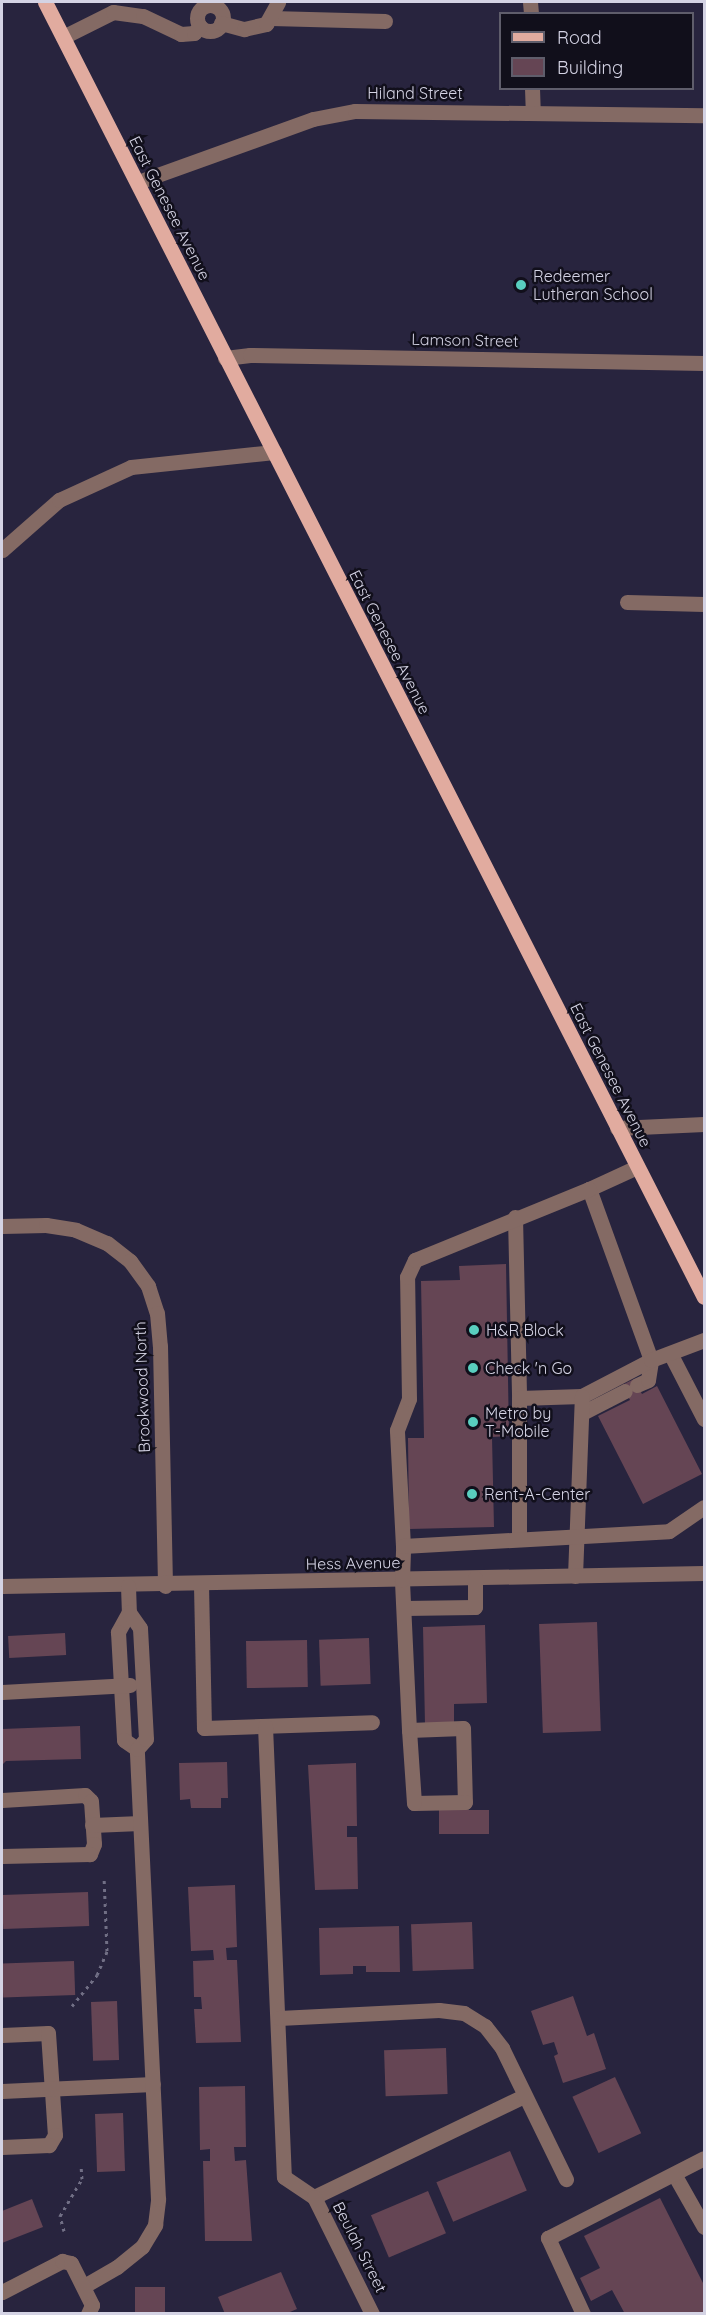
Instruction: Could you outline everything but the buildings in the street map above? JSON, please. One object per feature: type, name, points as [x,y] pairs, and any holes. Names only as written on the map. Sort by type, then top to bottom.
[{"type":"main road","name":"East Genesee Avenue","points":[[45,2],[705,1298]]},
{"type":"street","points":[[221,23],[244,29],[266,24],[278,2]]},
{"type":"street","points":[[200,26],[197,14],[210,5],[220,11],[221,23]]},
{"type":"street","points":[[63,37],[113,12],[130,7],[181,34],[194,33],[200,26]]},
{"type":"street","points":[[271,18],[385,21]]},
{"type":"street","points":[[200,26],[212,30],[221,23]]},
{"type":"street","points":[[532,90],[532,112]]},
{"type":"street","name":"Hiland Street","points":[[138,182],[313,119],[355,111],[705,115]]},
{"type":"street","name":"Lamson Street","points":[[225,358],[250,355],[705,363]]},
{"type":"street","points":[[2,550],[59,500],[130,467],[274,452]]},
{"type":"street","points":[[627,602],[705,604]]},
{"type":"street","points":[[617,1128],[705,1124]]},
{"type":"street","points":[[409,1730],[463,1728],[465,1802],[414,1803],[409,1730],[402,1580],[403,1546],[397,1430],[409,1399],[407,1277],[415,1260],[638,1167]]},
{"type":"street","points":[[582,1413],[648,1380],[651,1360],[589,1189]]},
{"type":"street","points":[[515,1217],[519,1539]]},
{"type":"street","name":"Brookwood North","points":[[2,1226],[46,1225],[76,1230],[107,1243],[130,1261],[148,1286],[158,1313],[160,1346],[165,1586]]},
{"type":"street","points":[[519,1398],[582,1396],[651,1360],[671,1355],[705,1340]]},
{"type":"street","points":[[671,1355],[705,1419]]},
{"type":"street","points":[[575,1576],[582,1396]]},
{"type":"street","points":[[403,1546],[578,1538],[669,1531],[705,1507]]},
{"type":"street","name":"Hess Avenue","points":[[2,1586],[165,1586],[705,1574]]},
{"type":"street","points":[[404,1608],[475,1607],[475,1578]]},
{"type":"street","points":[[201,1585],[204,1728],[372,1722]]},
{"type":"street","points":[[128,1586],[129,1612],[118,1632],[124,1740],[137,1749]]},
{"type":"street","points":[[84,2286],[117,2267],[142,2247],[155,2225],[158,2199],[137,1749],[146,1739],[140,1628],[129,1612]]},
{"type":"street","points":[[2,1692],[143,1684]]},
{"type":"street","points":[[265,1726],[284,2177],[314,2197],[524,2096]]},
{"type":"street","points":[[2,1800],[85,1796],[91,1802],[94,1844],[90,1854],[2,1856]]},
{"type":"street","points":[[92,1825],[140,1823]]},
{"type":"street","points":[[279,2018],[439,2010],[464,2013],[485,2026],[502,2048],[566,2179]]},
{"type":"street","points":[[2,2035],[48,2033],[54,2088],[55,2135],[49,2145],[2,2147]]},
{"type":"street","points":[[2,2091],[153,2084]]},
{"type":"street","points":[[583,2313],[548,2238],[705,2158]]},
{"type":"street","points":[[674,2174],[698,2200],[705,2227]]},
{"type":"street","name":"Beulah Street","points":[[314,2197],[372,2313]]},
{"type":"street","points":[[2,2292],[62,2261],[71,2263],[93,2306],[88,2313]]},
{"type":"path","points":[[72,2006],[97,1975],[107,1951],[105,1877]]},
{"type":"path","points":[[64,2231],[60,2216],[82,2180],[81,2166]]},
{"type":"place","name":"Redeemer Lutheran School","points":[[521,285]]},
{"type":"place","name":"H&R Block","points":[[474,1330]]},
{"type":"place","name":"Check 'n Go","points":[[473,1368]]},
{"type":"place","name":"Metro by T-Mobile","points":[[473,1422]]},
{"type":"place","name":"Rent-A-Center","points":[[472,1494]]}]
